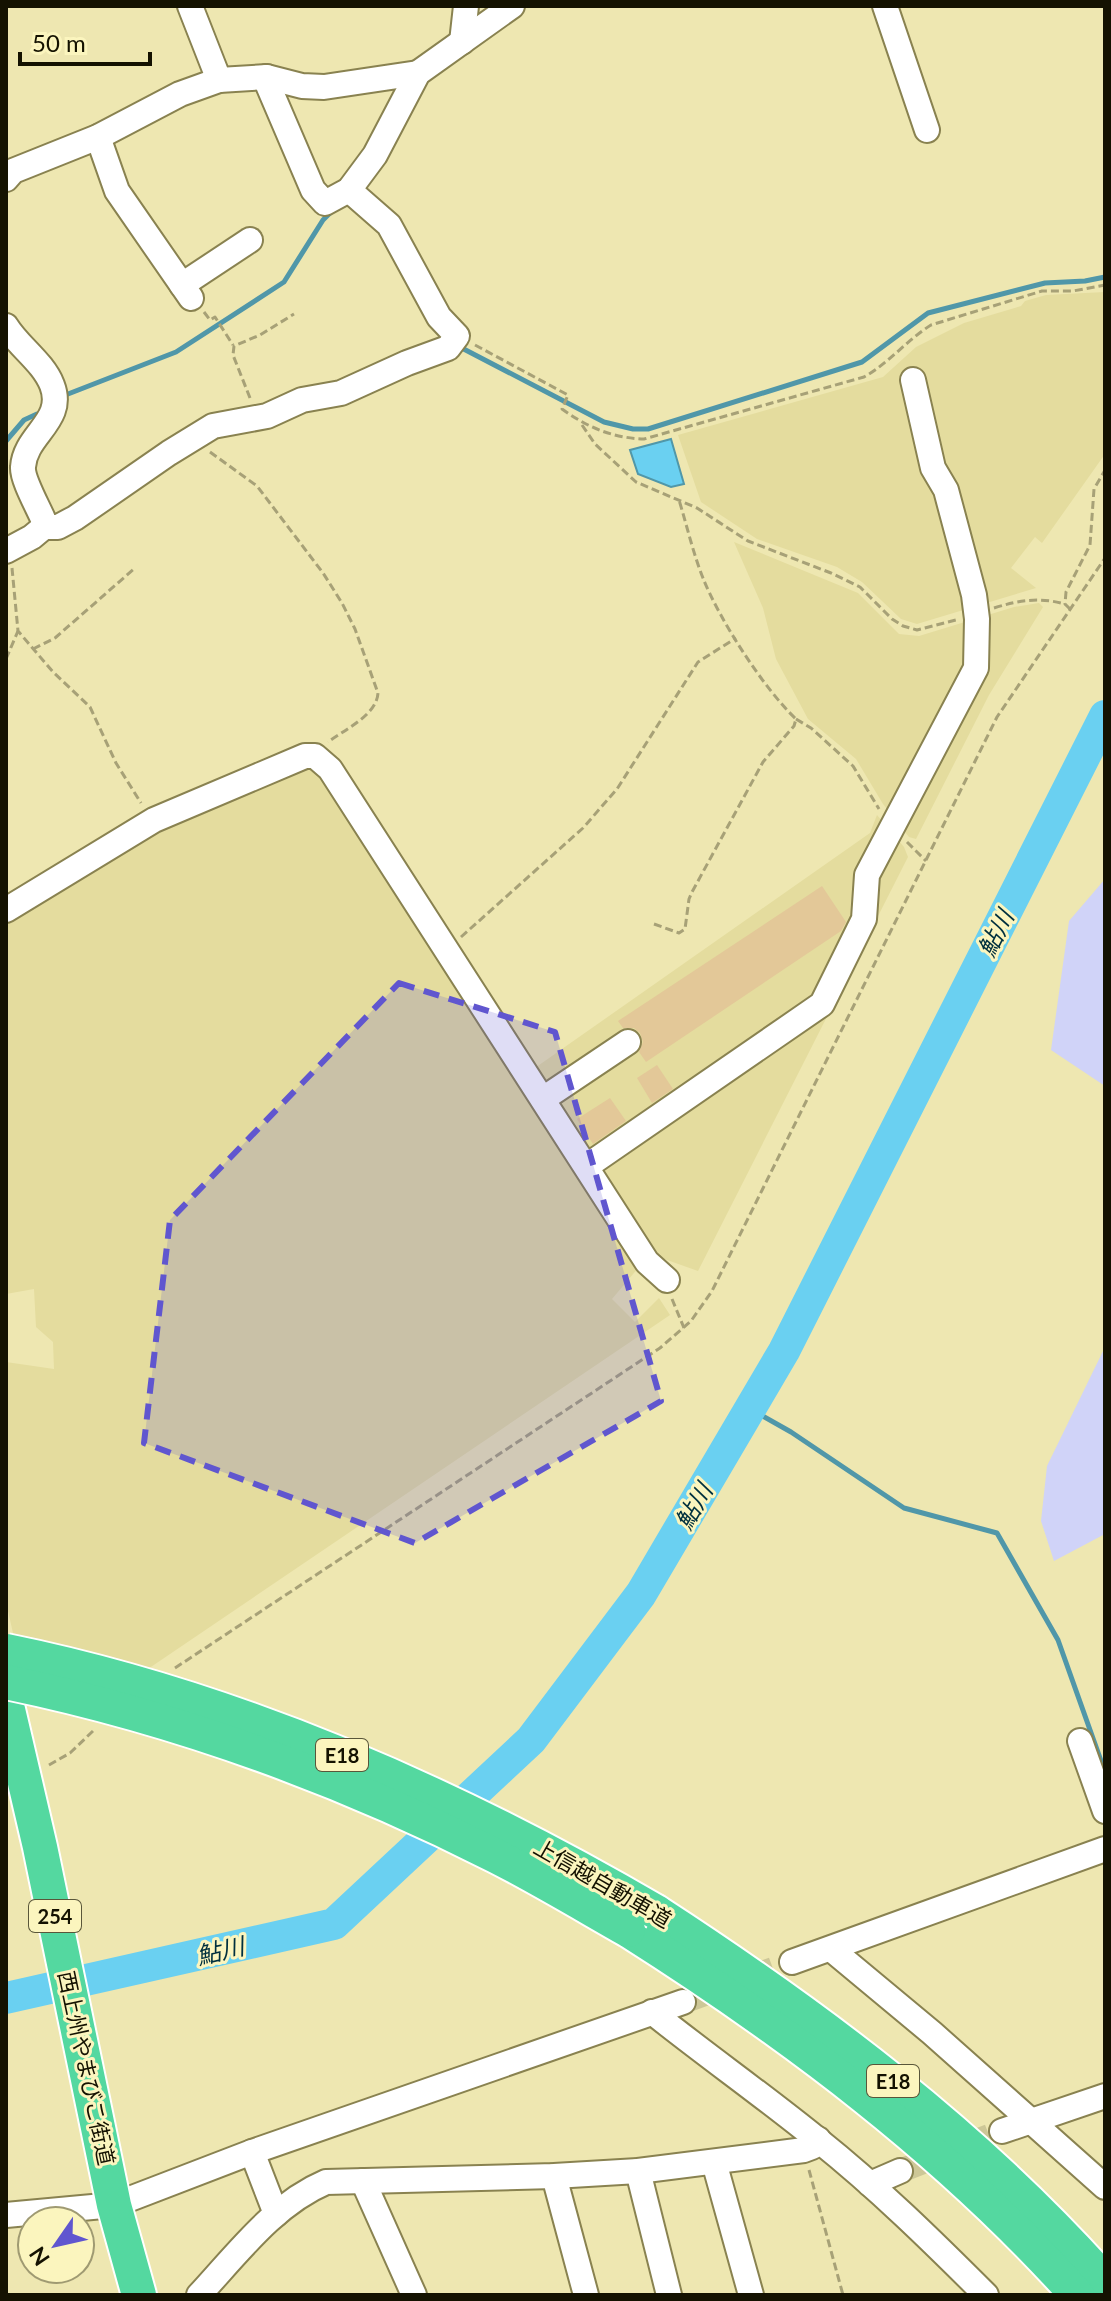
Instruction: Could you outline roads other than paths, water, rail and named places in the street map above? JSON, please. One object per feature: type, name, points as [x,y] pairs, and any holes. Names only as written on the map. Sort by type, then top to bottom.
[{"type":"highway","name":"上信越自動車道","points":[[6,1651],[157,1689],[339,1753],[511,1831],[642,1921],[761,2017],[830,2067],[954,2172],[1077,2295]]},
{"type":"highway","name":"上信越自動車道","points":[[6,1682],[175,1727],[325,1780],[642,1921],[778,1992],[914,2098],[1039,2211],[1105,2281]]},
{"type":"highway","name":"西上州やまびこ街道","points":[[6,1701],[84,2050],[114,2205],[139,2295]]},
{"type":"street","points":[[190,6],[219,80]]},
{"type":"street","points":[[462,42],[466,6]]},
{"type":"street","points":[[8,169],[98,137],[180,94],[219,80],[267,77],[302,86],[324,87],[418,73],[512,6]]},
{"type":"street","points":[[885,6],[927,130]]},
{"type":"street","points":[[267,77],[313,190],[325,203],[349,190],[375,155],[418,73]]},
{"type":"street","points":[[98,137],[117,191],[186,292],[250,240]]},
{"type":"street","points":[[9,550],[44,527],[58,527],[75,518],[213,426],[267,416],[302,400],[341,393],[453,341],[389,225],[349,190]]},
{"type":"street","points":[[6,326],[52,385],[56,407],[52,418],[29,445],[22,470],[44,527]]},
{"type":"street","points":[[587,1166],[818,1009],[864,919],[867,875],[976,668],[977,613],[974,595],[946,490],[933,468],[913,380]]},
{"type":"street","points":[[6,910],[154,820],[310,756],[330,769],[647,1262],[667,1280]]},
{"type":"street","points":[[543,1099],[628,1042]]},
{"type":"street","points":[[1080,1741],[1105,1811]]},
{"type":"street","points":[[792,1962],[1105,1849]]},
{"type":"street","points":[[831,1949],[1105,2187]]},
{"type":"street","points":[[6,2215],[114,2205],[252,2152],[683,2002]]},
{"type":"street","points":[[652,2012],[811,2145],[870,2184],[929,2237],[986,2295]]},
{"type":"street","points":[[1002,2131],[1105,2096]]},
{"type":"street","points":[[199,2295],[276,2214],[308,2190],[326,2182],[638,2171],[811,2145]]},
{"type":"street","points":[[252,2152],[276,2214]]},
{"type":"street","points":[[714,2162],[751,2295]]},
{"type":"street","points":[[638,2171],[669,2295]]},
{"type":"street","points":[[870,2184],[900,2171]]},
{"type":"street","points":[[554,2176],[585,2295]]},
{"type":"street","points":[[363,2181],[414,2295]]},
{"type":"water","points":[[671,439],[684,484],[671,487],[638,474],[630,450]]},
{"type":"waterway","points":[[68,394],[176,352],[284,282],[331,212]]},
{"type":"waterway","points":[[456,345],[604,422],[648,429],[862,362],[928,313],[1045,283],[1105,277]]},
{"type":"waterway","points":[[6,441],[24,420],[37,414]]},
{"type":"waterway","name":"鮎川","points":[[6,1998],[334,1924],[531,1740],[641,1594],[784,1351],[1105,716]]},
{"type":"waterway","points":[[750,1409],[791,1432],[904,1508],[997,1533],[1058,1640],[1105,1772]]},
{"type":"tunnel","points":[[683,2002],[792,1962]]},
{"type":"tunnel","points":[[900,2171],[1002,2131]]}]
